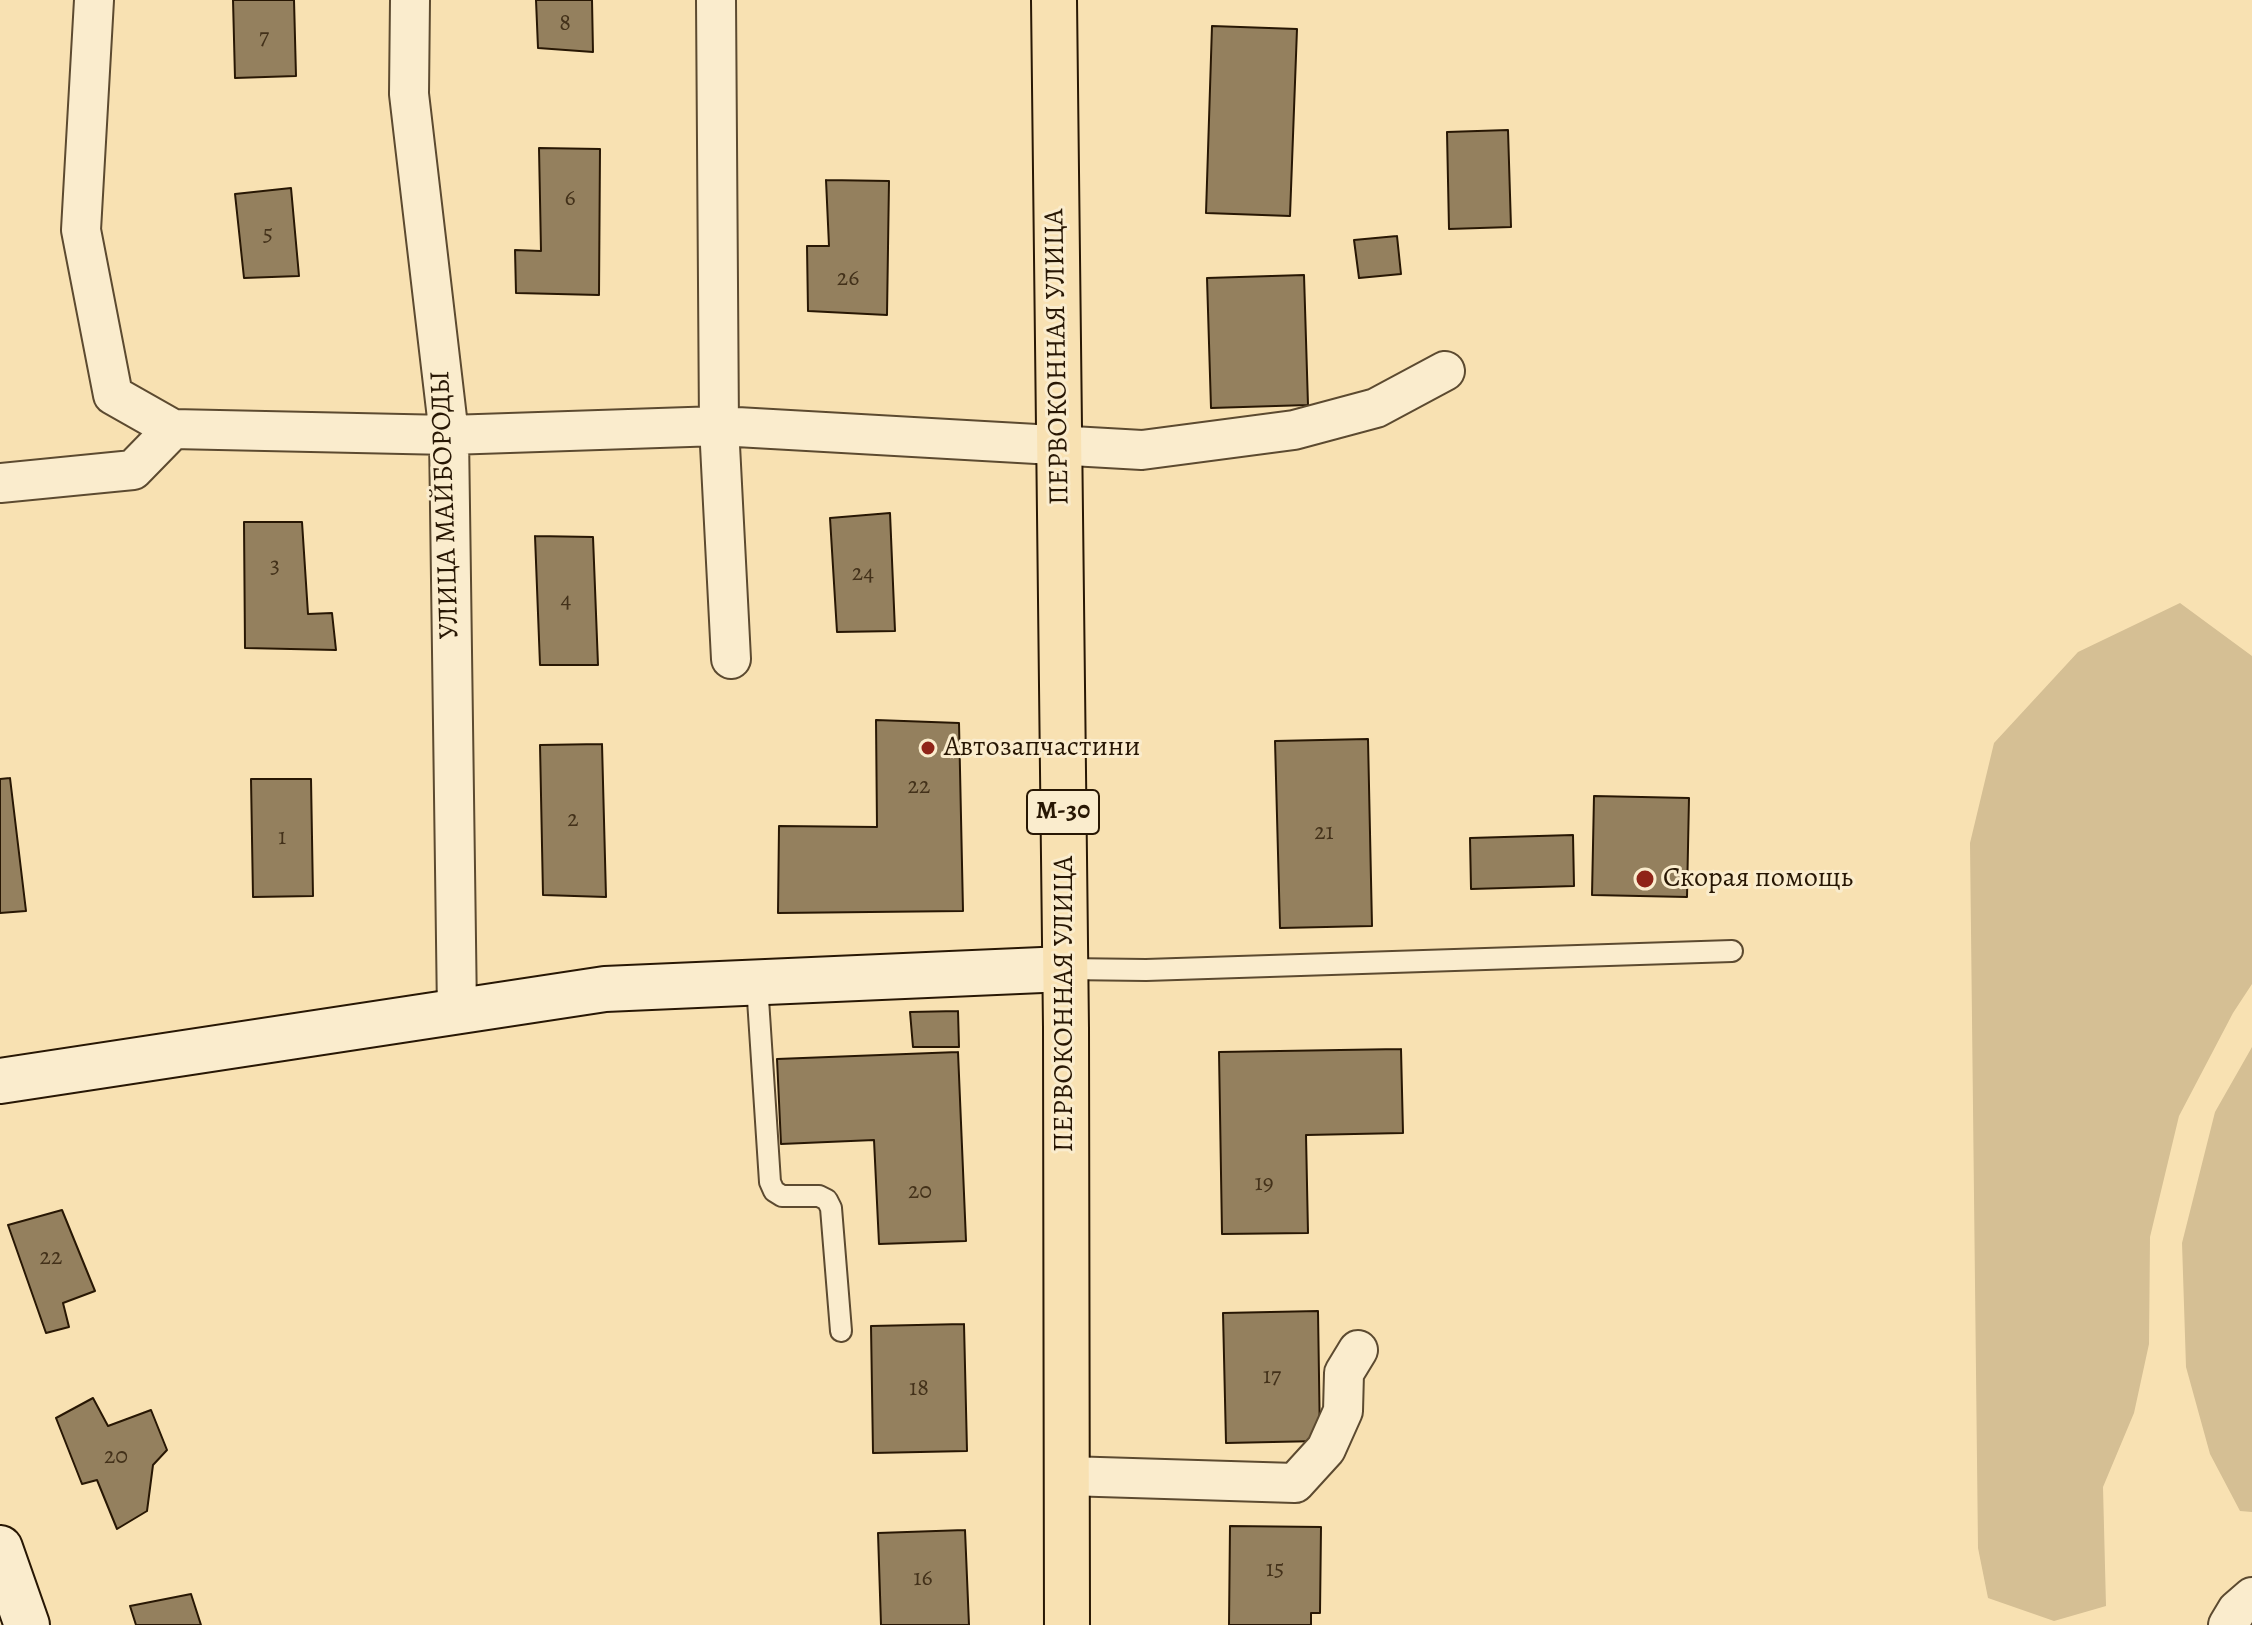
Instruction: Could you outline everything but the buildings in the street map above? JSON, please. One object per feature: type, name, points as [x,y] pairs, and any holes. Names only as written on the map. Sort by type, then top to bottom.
[{"type":"highway","name":"ПЕРВОКОННАЯ УЛИЦА","points":[[1054,0],[1065,969],[1067,1625]]},
{"type":"main road","points":[[0,1081],[605,989],[1065,969]]},
{"type":"main road","points":[[0,1548],[27,1625]]},
{"type":"street","points":[[94,0],[81,230],[113,395],[173,429],[449,435],[719,426],[1142,450],[1294,430],[1376,408],[1445,371]]},
{"type":"street","name":"УЛИЦА МАЙБОРОДЫ","points":[[410,0],[409,94],[449,435],[457,1012]]},
{"type":"street","points":[[716,0],[719,426],[731,659]]},
{"type":"street","points":[[0,483],[133,470],[173,429]]},
{"type":"street","points":[[1067,1476],[1295,1483],[1326,1449],[1343,1411],[1344,1373],[1358,1350]]},
{"type":"street","points":[[2228,1625],[2237,1610],[2252,1597]]},
{"type":"lane","points":[[1065,969],[1146,970],[1732,951]]},
{"type":"lane","points":[[757,984],[770,1182],[774,1191],[782,1196],[819,1196],[827,1200],[831,1208],[841,1331]]},
{"type":"shaded area","points":[[2180,603],[2252,656],[2252,984],[2233,1013],[2179,1116],[2150,1237],[2149,1344],[2134,1413],[2103,1487],[2106,1606],[2054,1621],[1988,1598],[1978,1548],[1970,843],[1994,743],[2078,652]]},
{"type":"shaded area","points":[[2252,1047],[2252,1512],[2240,1511],[2210,1454],[2186,1367],[2182,1243],[2215,1112]]},
{"type":"place","name":"Автозапчастини","points":[[928,748]]},
{"type":"place","name":"Скорая помощь","points":[[1645,879]]}]
